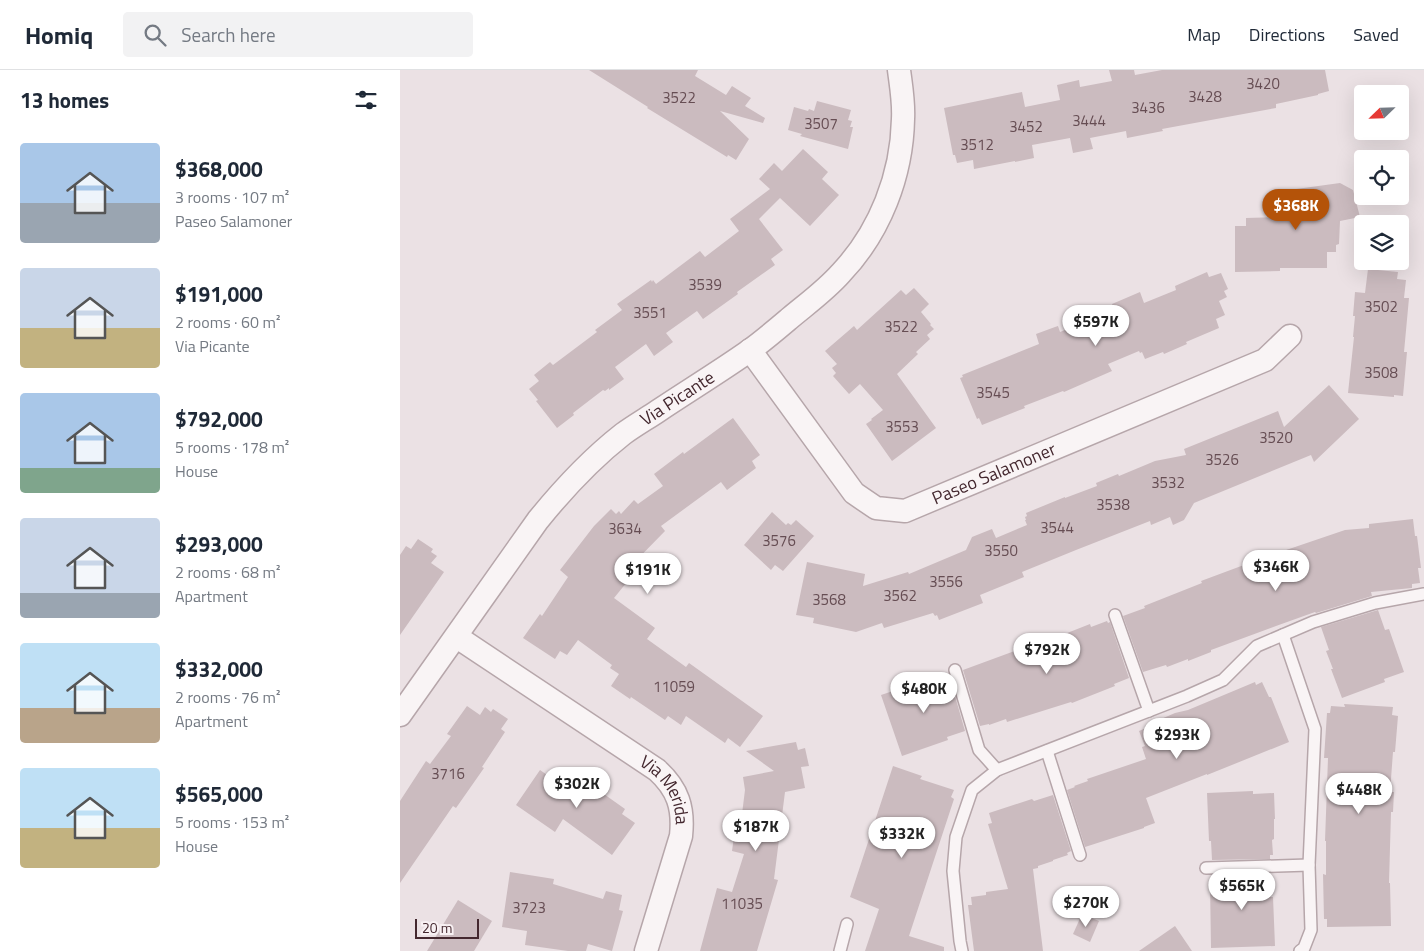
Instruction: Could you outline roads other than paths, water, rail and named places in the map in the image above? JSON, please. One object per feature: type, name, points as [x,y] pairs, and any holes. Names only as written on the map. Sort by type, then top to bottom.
[{"type":"street","name":"Via Picante","points":[[400,715],[538,520],[581,471],[625,433],[750,350],[825,290],[848,266],[871,233],[882,211],[891,189],[897,166],[902,143],[903,119],[903,95],[899,70]]},
{"type":"street","name":"Paseo Salamoner","points":[[750,350],[854,493],[876,508],[905,511],[1265,360],[1290,336]]},
{"type":"street","name":"Via Merida","points":[[456,637],[657,770],[671,785],[681,807],[681,836],[646,951]]},
{"type":"lane","points":[[962,951],[953,871],[956,837],[972,790],[997,770],[1187,696],[1222,680],[1257,646],[1313,622],[1374,603],[1424,594]]},
{"type":"lane","points":[[1115,615],[1149,711]]},
{"type":"lane","points":[[1283,635],[1315,729],[1309,865],[1311,930],[1304,948],[1300,951]]},
{"type":"lane","points":[[955,670],[979,750],[997,770]]},
{"type":"lane","points":[[1047,751],[1080,856]]},
{"type":"lane","points":[[1206,868],[1309,865]]},
{"type":"lane","points":[[840,951],[847,924]]}]
